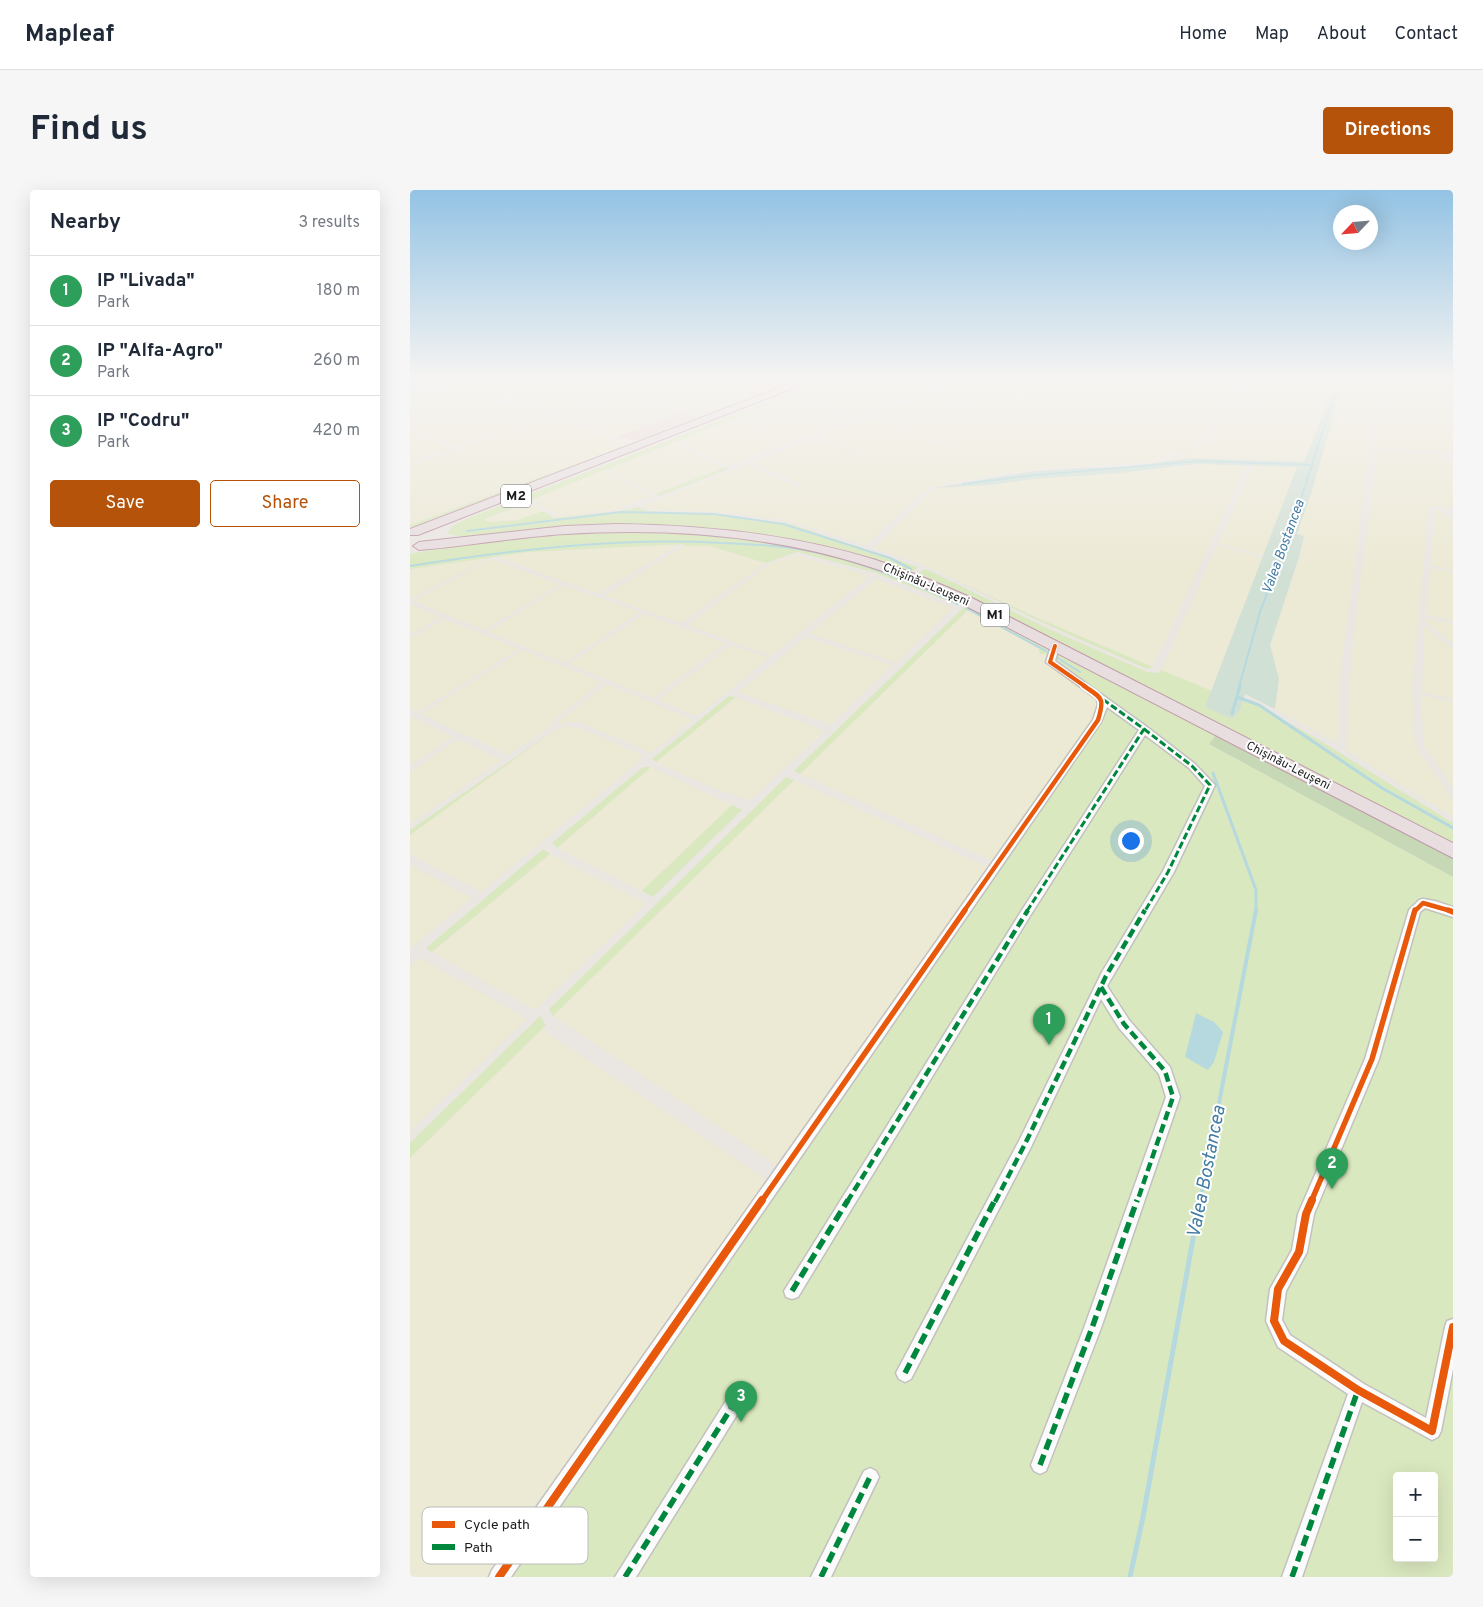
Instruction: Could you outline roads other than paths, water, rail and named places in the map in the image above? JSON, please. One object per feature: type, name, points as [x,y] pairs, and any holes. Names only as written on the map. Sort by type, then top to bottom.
[{"type":"highway","name":"M2","points":[[412,532],[640,445]]},
{"type":"highway","name":"M2","points":[[432,536],[461,518],[651,445]]},
{"type":"highway","points":[[461,518],[446,528],[443,532],[444,535],[460,539],[494,537]]},
{"type":"highway","name":"Chișinău-Leușeni","points":[[494,537],[592,529],[658,528],[711,531],[781,540],[850,556],[916,578],[954,595],[1453,851]]},
{"type":"highway","name":"M1","points":[[412,532],[425,532],[448,541],[463,542]]},
{"type":"highway","name":"M1","points":[[413,548],[432,536]]},
{"type":"highway","name":"M1","points":[[413,548],[494,537]]},
{"type":"street","points":[[905,1373],[1025,1144],[1101,988],[1168,872],[1210,784],[1192,766],[1144,729],[1050,662],[1055,646]]},
{"type":"street","points":[[548,1507],[1078,750],[1102,712],[1101,698]]},
{"type":"street","points":[[792,1291],[1016,929],[1144,729]]},
{"type":"street","points":[[1453,912],[1435,905],[1423,903],[1415,910],[1372,1060],[1306,1214],[1299,1252],[1278,1289],[1274,1321],[1284,1341],[1358,1390],[1432,1431],[1453,1327]]},
{"type":"street","points":[[1040,1465],[1105,1295],[1172,1097],[1165,1071],[1124,1024],[1101,988]]},
{"type":"street","points":[[625,1577],[742,1390]]},
{"type":"street","points":[[1292,1577],[1358,1390]]},
{"type":"street","points":[[821,1577],[870,1477]]},
{"type":"street","points":[[499,1577],[508,1564]]},
{"type":"water","points":[[1196,1013],[1214,1022],[1223,1032],[1214,1062],[1208,1070],[1185,1057]]},
{"type":"waterway","name":"Valea Bostancea","points":[[1312,465],[1318,445]]},
{"type":"waterway","points":[[963,484],[1025,476],[1199,461],[1312,465]]},
{"type":"waterway","name":"Valea Bostancea","points":[[1239,687],[1260,612],[1291,530],[1312,465]]},
{"type":"waterway","points":[[467,531],[621,512],[714,514],[783,524],[890,558],[911,569]]},
{"type":"waterway","points":[[410,566],[527,550],[605,543],[683,542],[759,545],[784,547],[838,557],[873,568],[958,604]]},
{"type":"waterway","points":[[966,608],[1046,651]]},
{"type":"waterway","points":[[1056,657],[1080,672]]},
{"type":"waterway","name":"Valea Bostancea","points":[[1232,714],[1240,686]]},
{"type":"waterway","points":[[1237,697],[1259,705],[1382,788],[1453,828]]},
{"type":"waterway","name":"Valea Bostancea","points":[[1213,773],[1256,890],[1256,910]]},
{"type":"waterway","name":"Valea Bostancea","points":[[1200,1202],[1256,910]]},
{"type":"waterway","name":"Valea Bostancea","points":[[1130,1577],[1143,1517],[1200,1200]]},
{"type":"place","name":"IP \"Livada\"","points":[[1049,1045]]},
{"type":"place","name":"IP \"Alfa-Agro\"","points":[[1332,1189]]},
{"type":"place","name":"IP \"Codru\"","points":[[741,1422]]}]
